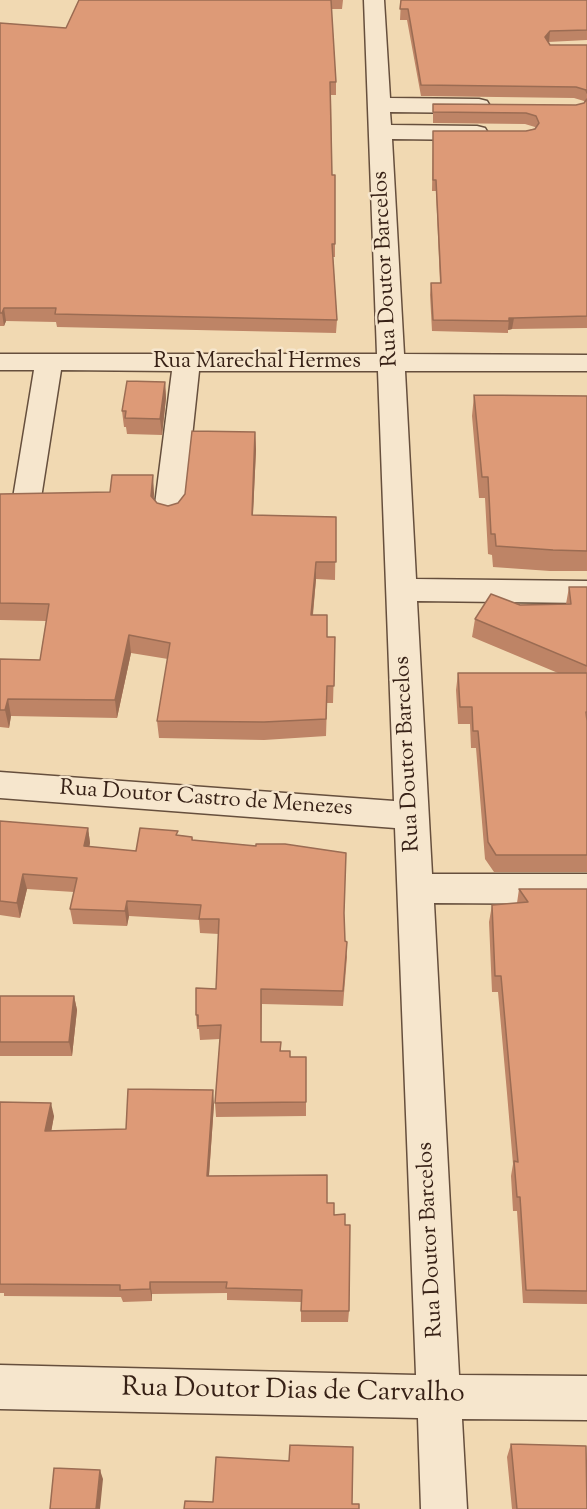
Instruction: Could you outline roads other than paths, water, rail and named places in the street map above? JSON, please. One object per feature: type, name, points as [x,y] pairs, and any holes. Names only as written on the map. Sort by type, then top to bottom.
[{"type":"street","name":"Rua Doutor Barcelos","points":[[374,0],[444,1509]]},
{"type":"street","points":[[379,118],[506,106]]},
{"type":"street","points":[[379,118],[502,133]]},
{"type":"street","name":"Rua Marechal Hermes","points":[[0,362],[587,363]]},
{"type":"street","points":[[27,498],[49,362]]},
{"type":"street","points":[[169,512],[186,363]]},
{"type":"street","points":[[402,590],[587,592]]},
{"type":"street","name":"Rua Doutor Castro de Menezes","points":[[0,784],[412,816]]},
{"type":"street","points":[[415,888],[587,889]]},
{"type":"street","name":"Rua Doutor Dias de Carvalho","points":[[0,1387],[587,1398]]}]
